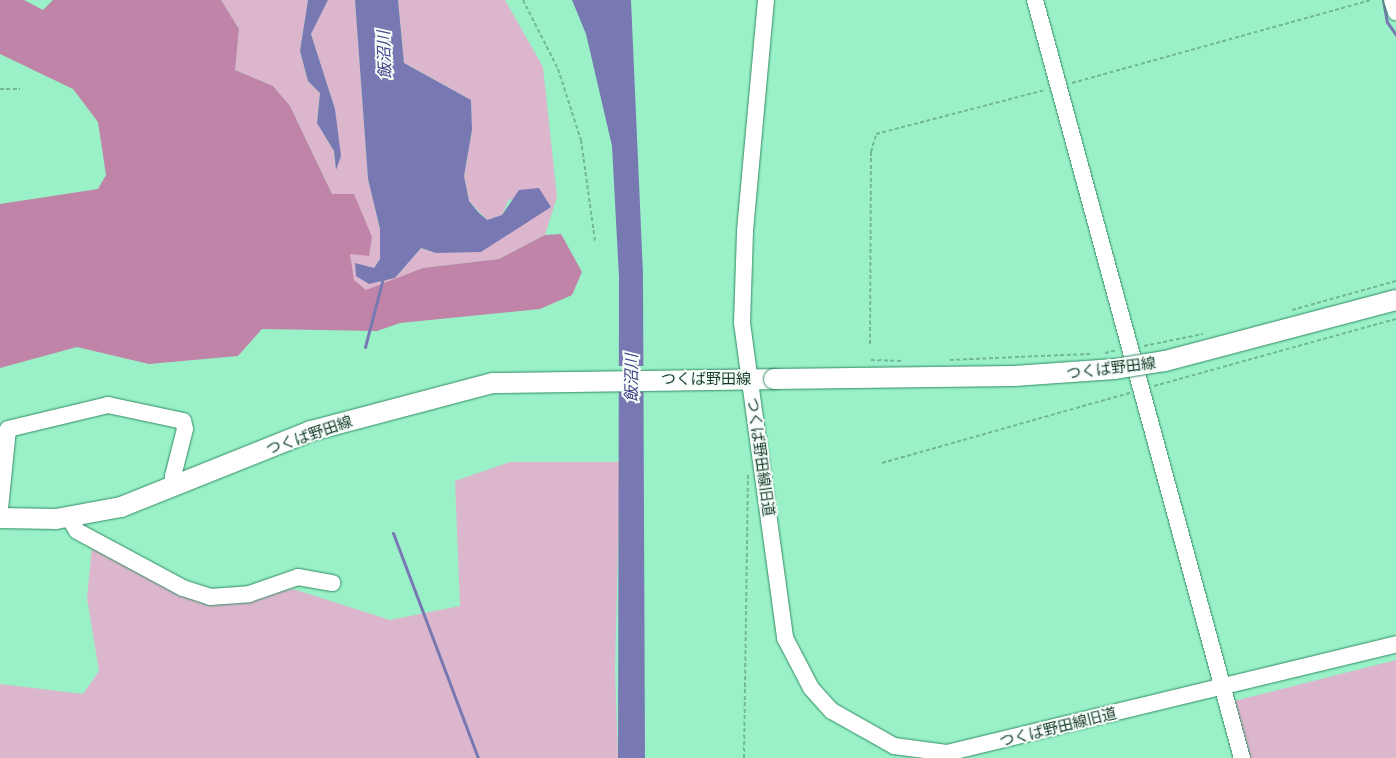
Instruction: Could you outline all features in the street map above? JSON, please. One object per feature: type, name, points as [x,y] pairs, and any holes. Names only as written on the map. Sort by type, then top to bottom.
[{"type":"main road","name":"つくば野田線","points":[[0,518],[69,518],[121,507],[176,487],[311,431],[469,388],[518,380],[751,380],[1014,376],[1115,369],[1174,358],[1396,300]]},
{"type":"street","name":"つくば野田線旧道","points":[[764,0],[745,232],[742,323],[784,638],[811,688],[852,725],[894,746],[946,753],[1396,644]]},
{"type":"street","points":[[1035,0],[1129,348],[1138,391],[1242,758]]},
{"type":"street","points":[[1392,0],[1396,12]]},
{"type":"street","points":[[0,509],[8,429],[108,405],[182,421],[185,429],[173,476],[176,487]]},
{"type":"street","points":[[69,518],[77,531],[183,588],[210,597],[250,594],[298,577],[332,584]]},
{"type":"path","points":[[523,0],[558,69],[581,140],[595,241]]},
{"type":"path","points":[[870,344],[870,152],[876,134],[1059,87],[1370,0]]},
{"type":"path","points":[[0,89],[20,89]]},
{"type":"path","points":[[1282,313],[1396,281]]},
{"type":"path","points":[[882,463],[1396,320]]},
{"type":"path","points":[[947,360],[1106,353],[1206,333]]},
{"type":"path","points":[[871,360],[909,361]]},
{"type":"path","points":[[744,758],[748,468]]},
{"type":"shaded area","points":[[0,0],[24,0],[43,10],[53,0],[221,0],[239,29],[235,70],[273,86],[290,106],[332,194],[354,194],[372,237],[369,256],[350,254],[354,280],[366,290],[423,268],[499,259],[545,235],[561,234],[582,272],[572,295],[540,309],[400,323],[377,331],[262,329],[238,356],[149,364],[77,347],[0,368],[0,204],[98,189],[106,175],[98,122],[73,89],[0,54]]},
{"type":"shaded area","points":[[221,0],[308,0],[300,51],[308,81],[320,93],[317,123],[334,151],[336,169],[335,109],[311,34],[328,0],[355,0],[368,179],[380,229],[380,259],[373,269],[355,263],[395,278],[421,248],[436,253],[551,207],[509,199],[502,215],[487,220],[469,201],[464,176],[472,130],[471,100],[404,63],[398,0],[505,0],[543,67],[557,197],[545,235],[499,259],[423,268],[366,291],[354,280],[332,194],[290,106],[273,86],[235,70],[239,29]]},
{"type":"shaded area","points":[[510,462],[620,462],[615,670],[618,758],[0,758],[0,684],[83,694],[99,671],[87,598],[92,547],[206,605],[293,589],[390,620],[460,606],[455,481]]},
{"type":"shaded area","points":[[1396,660],[1396,758],[1249,758],[1234,701]]},
{"type":"water","points":[[308,0],[328,0],[311,34],[335,109],[341,156],[336,170],[334,151],[317,123],[320,93],[308,81],[300,51]]},
{"type":"water","points":[[355,0],[398,0],[404,63],[471,100],[472,130],[464,176],[469,201],[478,212],[487,220],[502,215],[519,190],[539,188],[551,207],[481,252],[436,253],[421,248],[395,278],[369,284],[356,276],[355,263],[374,268],[380,259],[380,229],[368,179]]},
{"type":"water","points":[[572,0],[631,0],[643,274],[645,758],[618,758],[619,277],[612,146],[586,34]]},
{"type":"pier","points":[[617,366],[646,366],[646,392],[617,392]]},
{"type":"waterway","points":[[1383,0],[1387,22],[1396,35]]},
{"type":"waterway","name":"飯沼川","points":[[365,347],[383,278]]},
{"type":"waterway","name":"飯沼川","points":[[393,533],[478,758]]}]
